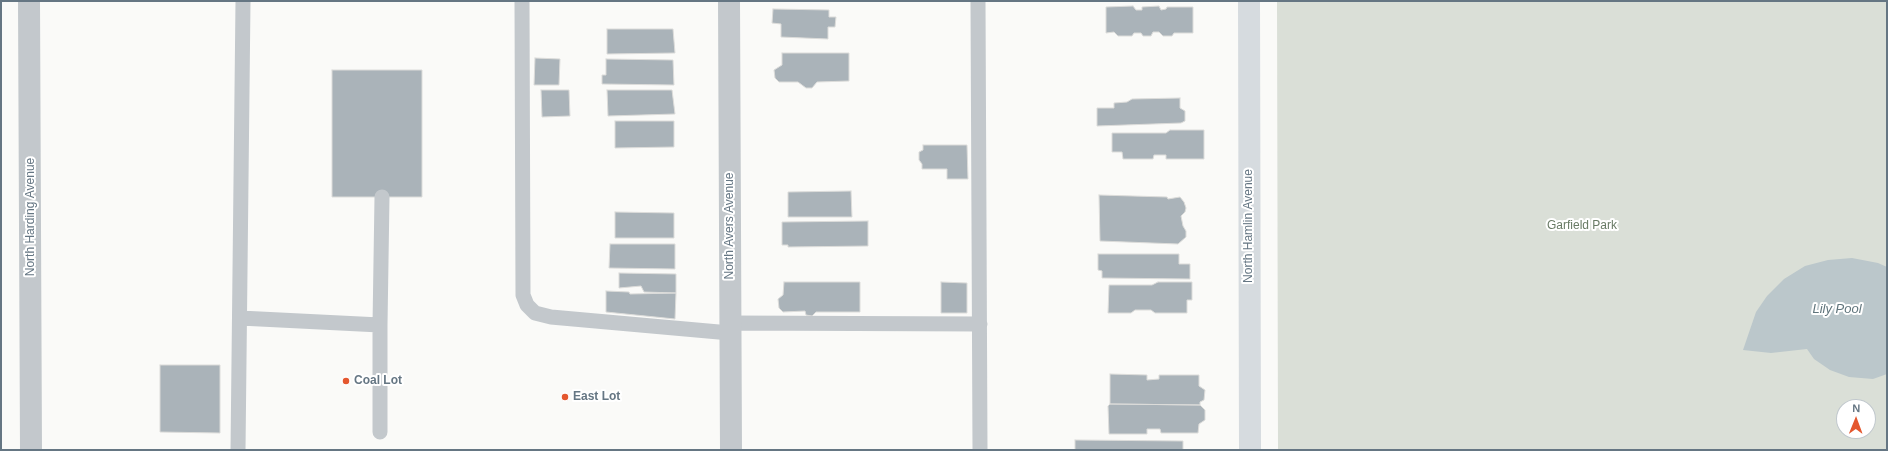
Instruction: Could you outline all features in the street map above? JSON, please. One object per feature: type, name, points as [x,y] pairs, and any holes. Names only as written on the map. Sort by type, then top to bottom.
[{"type":"street","name":"North Harding Avenue","points":[[28,445],[30,1]]},
{"type":"street","name":"North Avers Avenue","points":[[728,1],[731,450]]},
{"type":"street","name":"North Hamlin Avenue","points":[[1249,1],[1250,450]]},
{"type":"lane","points":[[238,450],[243,1]]},
{"type":"lane","points":[[522,1],[523,295],[527,305],[534,313],[551,317],[730,328],[980,324]]},
{"type":"lane","points":[[978,1],[980,450]]},
{"type":"lane","points":[[380,432],[382,197]]},
{"type":"lane","points":[[240,318],[380,325]]},
{"type":"green space","name":"Garfield Park","points":[[1277,1],[1887,1],[1887,450],[1278,450]]},
{"type":"water","name":"Lily Pool","points":[[1852,258],[1878,263],[1887,267],[1887,374],[1873,379],[1849,377],[1830,370],[1814,359],[1807,349],[1771,353],[1743,350],[1756,312],[1767,296],[1784,279],[1805,266],[1828,260]]},
{"type":"building","points":[[1133,6],[1136,10],[1142,10],[1142,7],[1159,6],[1161,10],[1166,9],[1167,7],[1193,7],[1193,33],[1174,33],[1172,36],[1163,36],[1159,32],[1153,32],[1151,36],[1143,36],[1141,33],[1134,33],[1132,36],[1118,36],[1114,32],[1106,33],[1106,7]]},
{"type":"building","points":[[773,9],[829,10],[829,17],[836,17],[835,27],[828,27],[828,39],[781,37],[781,24],[772,23]]},
{"type":"building","points":[[607,29],[673,29],[675,53],[607,54]]},
{"type":"building","points":[[782,53],[849,53],[849,81],[817,82],[812,88],[806,88],[798,82],[779,82],[775,78],[774,70],[782,65]]},
{"type":"building","points":[[535,58],[560,59],[559,85],[534,85]]},
{"type":"building","points":[[606,59],[673,60],[674,85],[602,84],[602,75],[606,75]]},
{"type":"building","points":[[332,70],[422,70],[422,197],[332,197]]},
{"type":"building","points":[[541,90],[569,90],[570,116],[542,117]]},
{"type":"building","points":[[607,90],[672,90],[675,114],[608,116]]},
{"type":"building","points":[[1180,98],[1180,108],[1185,111],[1185,121],[1181,123],[1097,126],[1097,108],[1114,108],[1114,103],[1127,102],[1132,99]]},
{"type":"building","points":[[615,121],[674,121],[674,147],[615,148]]},
{"type":"building","points":[[1170,130],[1204,130],[1204,159],[1166,159],[1166,155],[1154,155],[1153,159],[1123,159],[1122,152],[1112,152],[1112,133],[1166,133]]},
{"type":"building","points":[[923,145],[967,145],[968,179],[947,179],[947,169],[922,169],[922,164],[919,160],[919,152],[923,150]]},
{"type":"building","points":[[851,191],[852,217],[788,217],[788,192]]},
{"type":"building","points":[[1099,195],[1167,197],[1168,199],[1180,197],[1186,208],[1185,212],[1181,216],[1183,226],[1186,231],[1186,237],[1178,244],[1100,241]]},
{"type":"building","points":[[615,212],[674,213],[674,238],[615,238]]},
{"type":"building","points":[[868,221],[868,246],[788,247],[788,245],[782,245],[782,222]]},
{"type":"building","points":[[610,244],[675,244],[675,269],[609,268]]},
{"type":"building","points":[[1098,254],[1179,254],[1179,264],[1190,264],[1190,279],[1102,278],[1102,271],[1098,270]]},
{"type":"building","points":[[619,273],[676,274],[676,293],[644,292],[641,286],[619,288]]},
{"type":"building","points":[[784,282],[860,282],[860,312],[816,312],[812,316],[806,315],[805,311],[783,312],[779,308],[778,299],[783,295]]},
{"type":"building","points":[[941,282],[967,283],[967,313],[941,313]]},
{"type":"building","points":[[1158,282],[1192,282],[1192,300],[1187,300],[1187,313],[1155,313],[1151,310],[1135,310],[1131,313],[1108,313],[1109,285],[1152,285]]},
{"type":"building","points":[[606,291],[629,292],[630,294],[676,293],[675,319],[606,312]]},
{"type":"building","points":[[160,365],[220,365],[220,433],[160,432]]},
{"type":"building","points":[[1110,374],[1147,375],[1147,380],[1159,379],[1159,375],[1199,375],[1199,386],[1205,390],[1204,400],[1200,402],[1200,405],[1110,404]]},
{"type":"building","points":[[1110,404],[1200,405],[1205,410],[1205,420],[1199,424],[1198,433],[1161,433],[1160,429],[1147,429],[1147,434],[1109,434],[1108,406]]},
{"type":"building","points":[[1075,440],[1183,441],[1183,450],[1075,450]]},
{"type":"place","name":"Coal Lot","points":[[346,381]]},
{"type":"place","name":"East Lot","points":[[565,397]]}]
